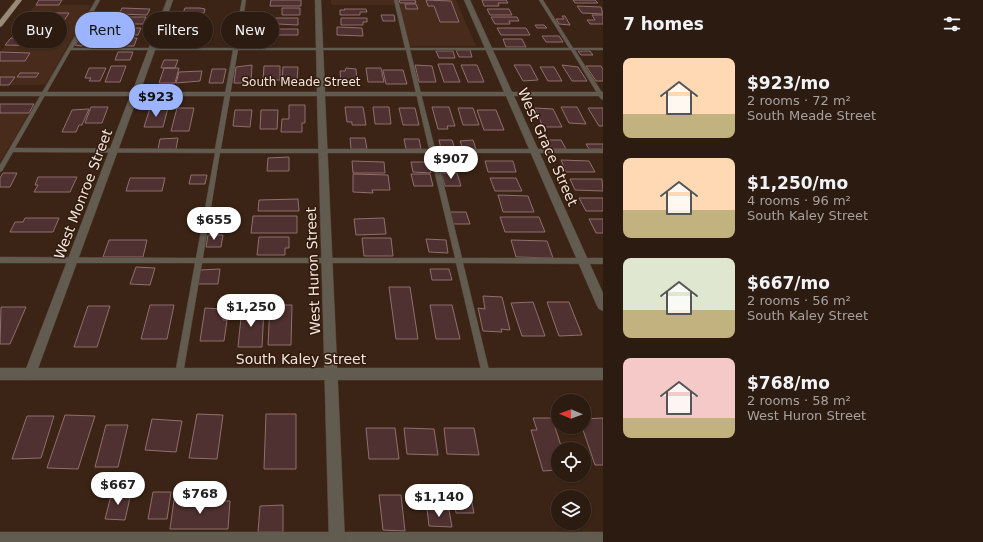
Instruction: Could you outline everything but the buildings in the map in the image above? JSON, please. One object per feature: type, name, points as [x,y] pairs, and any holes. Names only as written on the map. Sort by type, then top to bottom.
[{"type":"main road","points":[[0,24],[19,0]]},
{"type":"street","name":"West Monroe Street","points":[[166,12],[170,0]]},
{"type":"street","name":"West Huron Street","points":[[318,0],[321,48],[337,540]]},
{"type":"street","name":"West Grace Street","points":[[467,0],[603,306]]},
{"type":"street","name":"West Monroe Street","points":[[30,374],[152,48]]},
{"type":"street","name":"South Meade Street","points":[[0,94],[602,95]]},
{"type":"street","name":"South Kaley Street","points":[[0,374],[603,374]]},
{"type":"lane","points":[[0,170],[98,0]]},
{"type":"lane","points":[[179,374],[244,0]]},
{"type":"lane","points":[[396,0],[486,374]]},
{"type":"lane","points":[[541,0],[602,95]]},
{"type":"lane","points":[[70,49],[603,49]]},
{"type":"lane","points":[[12,150],[217,152],[603,151]]},
{"type":"lane","points":[[0,260],[603,261]]},
{"type":"lane","points":[[0,537],[337,540],[603,537]]},
{"type":"shaded area","points":[[331,0],[456,0],[476,46],[408,46],[399,5],[331,5]]},
{"type":"shaded area","points":[[35,5],[91,5],[87,12],[75,12],[75,33],[67,47],[67,12],[30,12]]},
{"type":"shaded area","points":[[12,37],[12,48],[66,48],[45,85],[0,85],[0,53]]},
{"type":"shaded area","points":[[0,104],[34,104],[0,162]]}]
